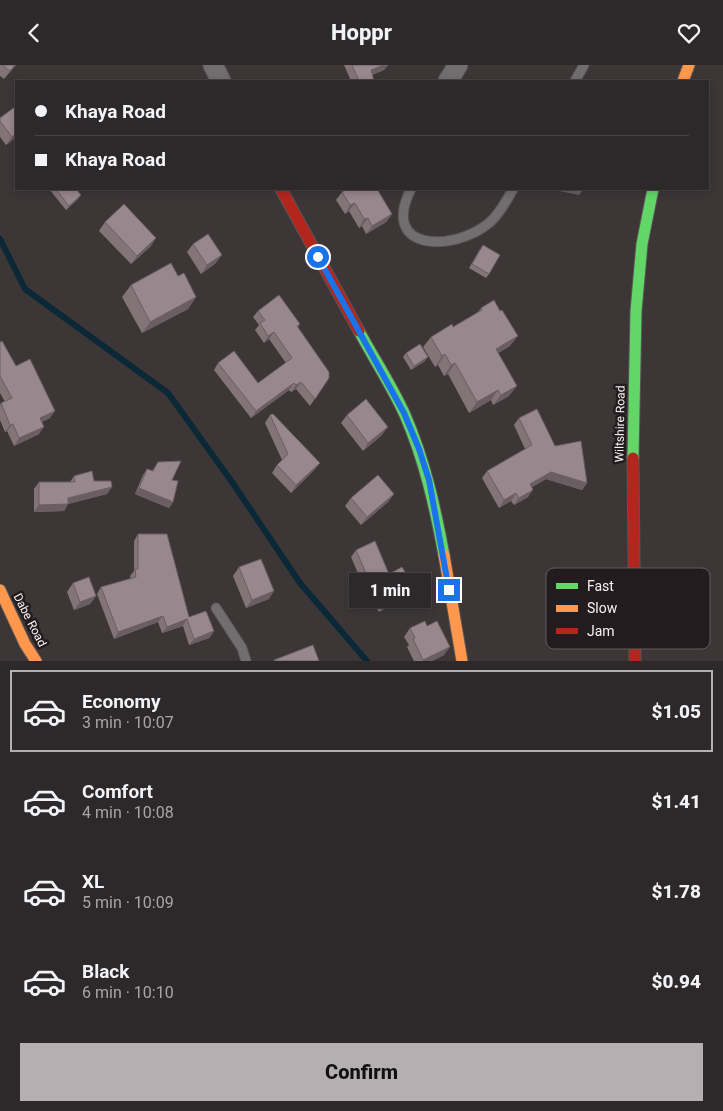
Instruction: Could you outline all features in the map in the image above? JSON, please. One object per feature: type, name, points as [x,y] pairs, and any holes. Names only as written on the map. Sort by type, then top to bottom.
[{"type":"street","points":[[213,65],[220,80]]},
{"type":"street","points":[[449,80],[458,65]]},
{"type":"street","points":[[683,80],[689,65]]},
{"type":"street","points":[[282,190],[404,413],[419,449],[429,480],[437,518],[462,661]]},
{"type":"street","name":"Wiltshire Road","points":[[634,568],[633,480],[636,311],[642,243],[654,190]]},
{"type":"street","name":"Dabe Road","points":[[0,590],[25,644],[36,661]]},
{"type":"lane","points":[[576,80],[584,65]]},
{"type":"lane","points":[[410,190],[404,202],[403,221],[411,235],[424,242],[444,242],[468,236],[490,223],[513,190]]},
{"type":"lane","points":[[216,608],[242,648],[246,661]]},
{"type":"building","points":[[2,65],[15,65],[10,71]]},
{"type":"building","points":[[352,65],[384,65],[371,70],[374,80],[359,80]]},
{"type":"building","points":[[15,107],[15,134],[12,137],[0,121],[0,118]]},
{"type":"building","points":[[57,190],[77,190],[81,195],[69,206]]},
{"type":"building","points":[[345,190],[378,190],[392,214],[372,226],[368,218],[364,219],[355,203],[350,205],[342,192]]},
{"type":"building","points":[[124,204],[156,238],[137,256],[105,222]]},
{"type":"building","points":[[208,234],[222,255],[207,265],[193,244]]},
{"type":"building","points":[[483,245],[500,255],[489,274],[472,264]]},
{"type":"building","points":[[171,263],[178,276],[184,273],[196,297],[150,322],[131,285]]},
{"type":"building","points":[[279,295],[300,324],[297,326],[329,372],[329,378],[315,399],[301,382],[296,385],[294,383],[256,411],[218,363],[234,351],[258,383],[292,358],[274,332],[268,336],[260,323],[265,320],[258,311]]},
{"type":"building","points":[[494,300],[518,336],[496,349],[517,386],[501,395],[498,390],[477,402],[455,363],[451,365],[445,354],[442,356],[431,337],[452,324],[453,327],[482,310],[481,308]]},
{"type":"building","points":[[2,341],[16,366],[30,359],[55,411],[40,418],[44,427],[19,438],[13,424],[10,425],[1,403],[12,398],[0,376],[0,342]]},
{"type":"building","points":[[420,344],[428,357],[414,366],[406,353]]},
{"type":"building","points":[[366,399],[388,427],[368,443],[347,415]]},
{"type":"building","points":[[537,409],[555,446],[581,441],[587,483],[551,472],[530,484],[533,490],[519,498],[516,493],[504,500],[487,471],[532,445],[519,418]]},
{"type":"building","points":[[273,414],[320,463],[296,485],[277,465],[288,454],[270,415]]},
{"type":"building","points":[[181,461],[172,480],[178,481],[173,502],[139,488],[147,469],[153,471],[158,462]]},
{"type":"building","points":[[92,471],[94,481],[111,481],[112,487],[68,498],[68,504],[39,505],[39,482],[75,482],[74,476]]},
{"type":"building","points":[[378,475],[394,494],[367,517],[351,498]]},
{"type":"building","points":[[138,534],[167,534],[189,617],[206,611],[214,631],[194,639],[187,619],[167,627],[163,616],[118,632],[101,587],[136,577],[135,569],[138,569]]},
{"type":"building","points":[[375,541],[389,574],[402,567],[414,587],[384,605],[368,578],[356,550]]},
{"type":"building","points":[[261,559],[274,591],[252,600],[239,567]]},
{"type":"building","points":[[89,577],[96,596],[80,602],[73,583]]},
{"type":"building","points":[[425,621],[427,626],[437,621],[450,647],[423,660],[410,628]]},
{"type":"building","points":[[313,645],[319,661],[274,661],[274,660]]},
{"type":"waterway","points":[[0,239],[25,289],[168,393],[232,482],[300,583],[367,661]]},
{"type":"traffic: fast","points":[[633,458],[636,311],[642,244],[653,190]]},
{"type":"traffic: fast","points":[[359,331],[394,394],[412,432],[429,484],[444,555]]},
{"type":"traffic: slow","points":[[683,80],[689,65]]},
{"type":"traffic: slow","points":[[444,555],[462,661]]},
{"type":"traffic: slow","points":[[0,590],[25,644],[36,661]]},
{"type":"traffic: jam","points":[[282,190],[359,331]]},
{"type":"traffic: jam","points":[[633,458],[634,568]]},
{"type":"traffic: jam","points":[[635,649],[635,661]]},
{"type":"route","points":[[318,257],[404,413],[419,449],[429,480],[449,590]]}]
